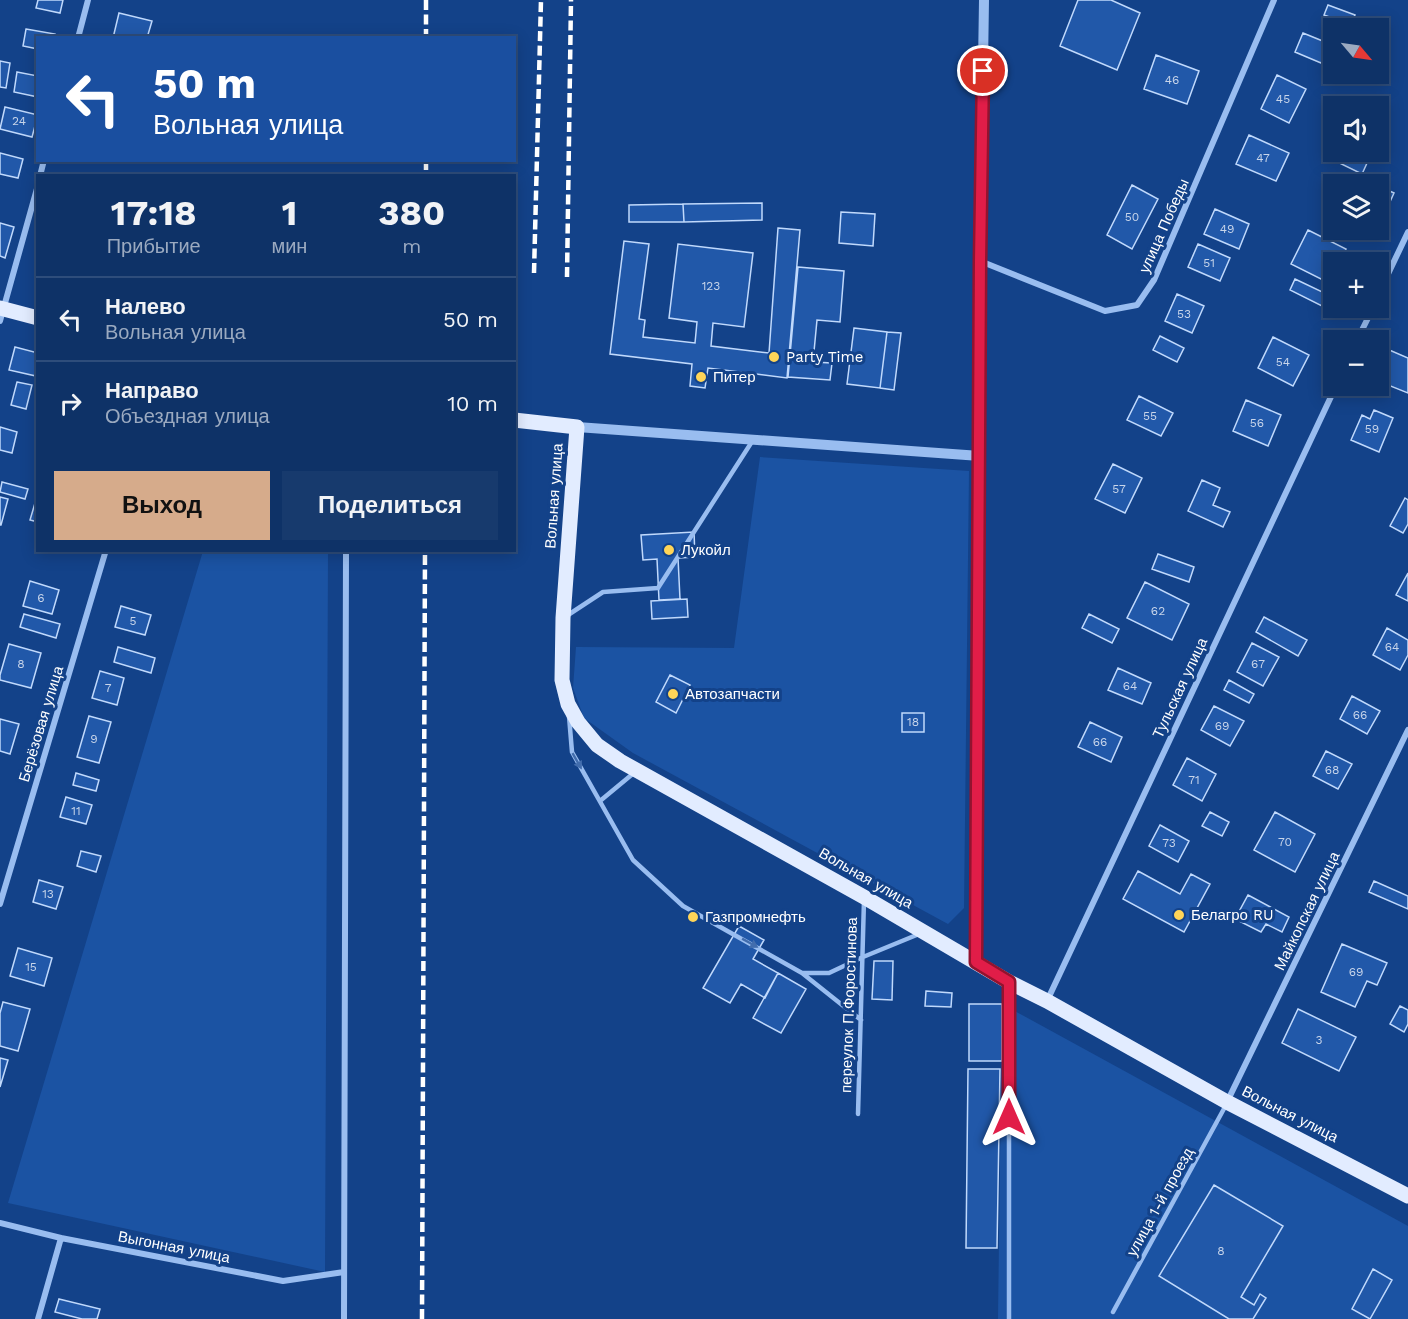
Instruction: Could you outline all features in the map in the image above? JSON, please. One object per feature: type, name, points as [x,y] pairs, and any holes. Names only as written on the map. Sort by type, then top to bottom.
[{"type":"main road","points":[[1,313],[36,318]]},
{"type":"main road","name":"Вольная улица","points":[[516,420],[577,427],[563,618],[562,680],[568,704],[578,722],[597,745],[637,771],[864,897],[1009,982],[1227,1102],[1408,1196]]},
{"type":"street","points":[[79,36],[88,0]]},
{"type":"street","points":[[976,962],[980,261],[984,0]]},
{"type":"street","name":"улица Победы","points":[[980,261],[1105,311],[1137,305],[1154,280],[1274,0]]},
{"type":"street","points":[[1,313],[36,192]]},
{"type":"street","points":[[1389,272],[1408,232]]},
{"type":"street","name":"Тульская улица","points":[[1047,1001],[1331,396]]},
{"type":"street","name":"Вольная улица","points":[[577,427],[980,456]]},
{"type":"street","name":"Берёзовая улица","points":[[0,904],[105,552]]},
{"type":"street","points":[[344,1319],[346,552]]},
{"type":"street","name":"Майкопская улица","points":[[1227,1102],[1408,730]]},
{"type":"street","name":"Выгонная улица","points":[[0,1223],[61,1238],[283,1281],[344,1272]]},
{"type":"street","points":[[38,1319],[61,1238]]},
{"type":"lane","points":[[563,618],[603,592],[658,588],[753,439]]},
{"type":"lane","points":[[568,704],[572,752],[633,860],[683,906],[802,973],[861,1020]]},
{"type":"lane","points":[[600,801],[637,771]]},
{"type":"lane","name":"переулок П.Форостинова","points":[[858,1114],[864,897]]},
{"type":"lane","points":[[802,973],[829,973],[923,932]]},
{"type":"lane","points":[[1009,982],[1009,1319]]},
{"type":"lane","name":"улица 1-й проезд","points":[[1113,1312],[1227,1102]]},
{"type":"shaded area","points":[[760,457],[969,471],[964,908],[948,924],[633,753],[584,718],[573,688],[576,647],[734,648]]},
{"type":"shaded area","points":[[203,552],[328,552],[325,1272],[8,1203]]},
{"type":"shaded area","points":[[1002,1004],[1408,1226],[1408,1319],[998,1319]]},
{"type":"building","points":[[38,0],[63,0],[60,13],[36,8]]},
{"type":"building","points":[[1078,0],[1111,0],[1140,13],[1117,70],[1060,46]]},
{"type":"building","points":[[1328,5],[1355,15],[1354,18],[1332,18],[1324,15]]},
{"type":"building","points":[[119,13],[152,21],[148,36],[113,36]]},
{"type":"building","points":[[26,29],[55,34],[54,36],[36,36],[36,49],[23,46]]},
{"type":"building","points":[[1303,33],[1323,41],[1321,63],[1295,52]]},
{"type":"building","points":[[1156,55],[1199,71],[1187,104],[1144,89]]},
{"type":"building","points":[[0,61],[10,63],[6,88],[0,87]]},
{"type":"building","points":[[17,72],[36,76],[36,97],[14,92]]},
{"type":"building","points":[[1277,75],[1306,89],[1289,123],[1261,109]]},
{"type":"building","points":[[5,107],[36,115],[32,137],[0,129]]},
{"type":"building","points":[[1249,135],[1289,153],[1276,181],[1236,164]]},
{"type":"building","points":[[0,153],[23,159],[18,178],[0,174]]},
{"type":"building","points":[[1337,162],[1368,162],[1362,174]]},
{"type":"building","points":[[1132,185],[1158,199],[1132,249],[1107,235]]},
{"type":"building","points":[[1389,191],[1394,193],[1389,204]]},
{"type":"building","points":[[762,203],[762,220],[684,222],[683,204]]},
{"type":"building","points":[[683,204],[684,222],[629,222],[629,205]]},
{"type":"building","points":[[1215,209],[1249,224],[1239,249],[1204,234]]},
{"type":"building","points":[[841,212],[875,214],[873,246],[839,243]]},
{"type":"building","points":[[0,223],[14,227],[5,258],[0,256]]},
{"type":"building","points":[[778,228],[800,230],[787,378],[708,368],[705,388],[690,386],[692,364],[610,354],[624,241],[649,244],[639,319],[645,320],[643,337],[695,343],[697,322],[669,318],[678,244],[753,253],[744,327],[713,323],[711,346],[769,353]]},
{"type":"building","points":[[1308,230],[1323,238],[1323,240],[1328,240],[1346,249],[1344,252],[1323,252],[1323,280],[1291,264]]},
{"type":"building","points":[[1198,244],[1230,258],[1220,281],[1188,267]]},
{"type":"building","points":[[798,267],[844,271],[840,322],[817,320],[813,362],[832,363],[830,380],[788,377]]},
{"type":"building","points":[[1295,279],[1323,292],[1323,306],[1290,290]]},
{"type":"building","points":[[1177,294],[1204,306],[1192,333],[1165,321]]},
{"type":"building","points":[[854,328],[887,332],[880,388],[847,384]]},
{"type":"building","points":[[887,332],[901,333],[894,390],[880,388]]},
{"type":"building","points":[[1160,336],[1184,348],[1177,362],[1153,350]]},
{"type":"building","points":[[1273,337],[1309,355],[1293,386],[1258,368]]},
{"type":"building","points":[[15,347],[36,352],[36,376],[9,370]]},
{"type":"building","points":[[1389,350],[1408,358],[1408,393],[1389,385]]},
{"type":"building","points":[[17,382],[32,385],[26,409],[11,405]]},
{"type":"building","points":[[1139,396],[1173,413],[1161,436],[1127,420]]},
{"type":"building","points":[[1246,400],[1281,415],[1268,446],[1233,431]]},
{"type":"building","points":[[1374,410],[1393,418],[1379,452],[1351,440],[1362,415],[1370,419]]},
{"type":"building","points":[[0,427],[17,432],[12,453],[0,450]]},
{"type":"building","points":[[1113,464],[1142,478],[1125,513],[1095,499]]},
{"type":"building","points":[[1202,480],[1220,488],[1213,505],[1230,512],[1223,527],[1188,511]]},
{"type":"building","points":[[2,482],[28,489],[25,499],[0,492]]},
{"type":"building","points":[[0,497],[8,499],[1,525],[0,525]]},
{"type":"building","points":[[1405,498],[1408,500],[1408,524],[1403,533],[1390,526]]},
{"type":"building","points":[[36,500],[36,522],[30,520]]},
{"type":"building","points":[[694,532],[695,557],[678,558],[680,599],[659,600],[657,559],[643,560],[641,535]]},
{"type":"building","points":[[1158,554],[1194,567],[1189,582],[1152,569]]},
{"type":"building","points":[[1408,573],[1408,601],[1396,595]]},
{"type":"building","points":[[30,581],[59,590],[52,614],[23,606]]},
{"type":"building","points":[[1145,582],[1189,604],[1172,640],[1127,618]]},
{"type":"building","points":[[687,599],[688,617],[652,619],[651,601]]},
{"type":"building","points":[[121,606],[151,615],[145,635],[115,627]]},
{"type":"building","points":[[24,614],[60,624],[56,638],[20,627]]},
{"type":"building","points":[[1089,614],[1119,629],[1112,643],[1082,628]]},
{"type":"building","points":[[1264,617],[1307,640],[1298,656],[1256,632]]},
{"type":"building","points":[[1387,628],[1408,640],[1408,655],[1400,670],[1373,655]]},
{"type":"building","points":[[1252,643],[1279,657],[1263,686],[1237,672]]},
{"type":"building","points":[[9,644],[41,653],[31,688],[0,680]]},
{"type":"building","points":[[118,647],[155,658],[151,673],[114,662]]},
{"type":"building","points":[[1118,668],[1151,683],[1142,704],[1108,690]]},
{"type":"building","points":[[100,671],[124,678],[117,705],[92,698]]},
{"type":"building","name":"Автозапчасти","points":[[670,675],[690,685],[676,713],[656,702]]},
{"type":"building","points":[[1229,680],[1254,694],[1249,703],[1224,690]]},
{"type":"building","points":[[1352,696],[1380,711],[1367,734],[1340,719]]},
{"type":"building","points":[[1214,706],[1244,721],[1230,746],[1201,730]]},
{"type":"building","points":[[902,713],[924,713],[924,732],[902,732]]},
{"type":"building","points":[[89,716],[111,722],[99,763],[77,757]]},
{"type":"building","points":[[0,719],[19,724],[10,754],[0,751]]},
{"type":"building","points":[[1090,722],[1122,737],[1111,762],[1078,747]]},
{"type":"building","points":[[1326,751],[1352,764],[1338,789],[1313,776]]},
{"type":"building","points":[[1187,758],[1216,774],[1202,801],[1173,785]]},
{"type":"building","points":[[76,773],[99,780],[96,791],[73,785]]},
{"type":"building","points":[[66,797],[92,805],[86,824],[60,817]]},
{"type":"building","points":[[1210,812],[1229,822],[1222,836],[1202,826]]},
{"type":"building","points":[[1275,812],[1315,834],[1295,872],[1254,850]]},
{"type":"building","points":[[1160,825],[1189,841],[1178,862],[1149,846]]},
{"type":"building","points":[[81,851],[101,856],[96,872],[77,866]]},
{"type":"building","points":[[1138,871],[1180,894],[1191,874],[1210,884],[1184,932],[1123,899]]},
{"type":"building","points":[[39,880],[63,887],[56,909],[33,902]]},
{"type":"building","points":[[1374,881],[1408,896],[1408,909],[1369,892]]},
{"type":"building","points":[[1248,895],[1289,917],[1282,932],[1266,924],[1261,932],[1235,919]]},
{"type":"building","points":[[739,926],[764,940],[753,959],[778,973],[765,998],[741,984],[730,1003],[703,988]]},
{"type":"building","points":[[1342,944],[1387,963],[1377,985],[1367,981],[1355,1007],[1321,992]]},
{"type":"building","points":[[18,948],[52,958],[44,986],[10,976]]},
{"type":"building","points":[[874,961],[893,961],[892,1000],[872,999]]},
{"type":"building","points":[[778,973],[806,989],[781,1033],[753,1018]]},
{"type":"building","points":[[926,991],[952,993],[951,1007],[925,1006]]},
{"type":"building","points":[[3,1002],[30,1009],[18,1051],[0,1046],[0,1013]]},
{"type":"building","points":[[969,1004],[1002,1004],[1002,1061],[969,1061]]},
{"type":"building","points":[[1400,1006],[1408,1010],[1408,1024],[1404,1032],[1390,1024]]},
{"type":"building","points":[[1298,1009],[1356,1037],[1339,1071],[1282,1043]]},
{"type":"building","points":[[0,1058],[8,1060],[0,1087]]},
{"type":"building","points":[[968,1069],[1000,1069],[997,1248],[966,1248]]},
{"type":"building","points":[[1214,1185],[1283,1226],[1241,1297],[1254,1305],[1260,1294],[1266,1298],[1253,1319],[1229,1319],[1159,1276]]},
{"type":"building","points":[[1373,1269],[1392,1280],[1370,1319],[1352,1309]]},
{"type":"building","points":[[59,1299],[100,1309],[97,1319],[82,1319],[55,1312]]},
{"type":"railway","points":[[426,0],[426,36]]},
{"type":"railway","points":[[534,273],[541,0]]},
{"type":"railway","points":[[567,277],[571,0]]},
{"type":"railway","points":[[426,162],[426,174]]},
{"type":"railway","points":[[422,1319],[425,552]]},
{"type":"place","name":"Party Time","points":[[774,357]]},
{"type":"place","name":"Питер","points":[[701,377]]},
{"type":"place","name":"Лукойл","points":[[669,550]]},
{"type":"place","name":"Автозапчасти","points":[[673,694]]},
{"type":"place","name":"Белагро RU","points":[[1179,915]]},
{"type":"place","name":"Газпромнефть","points":[[693,917]]},
{"type":"route","points":[[983,71],[976,962],[1009,982],[1009,1117]]}]
